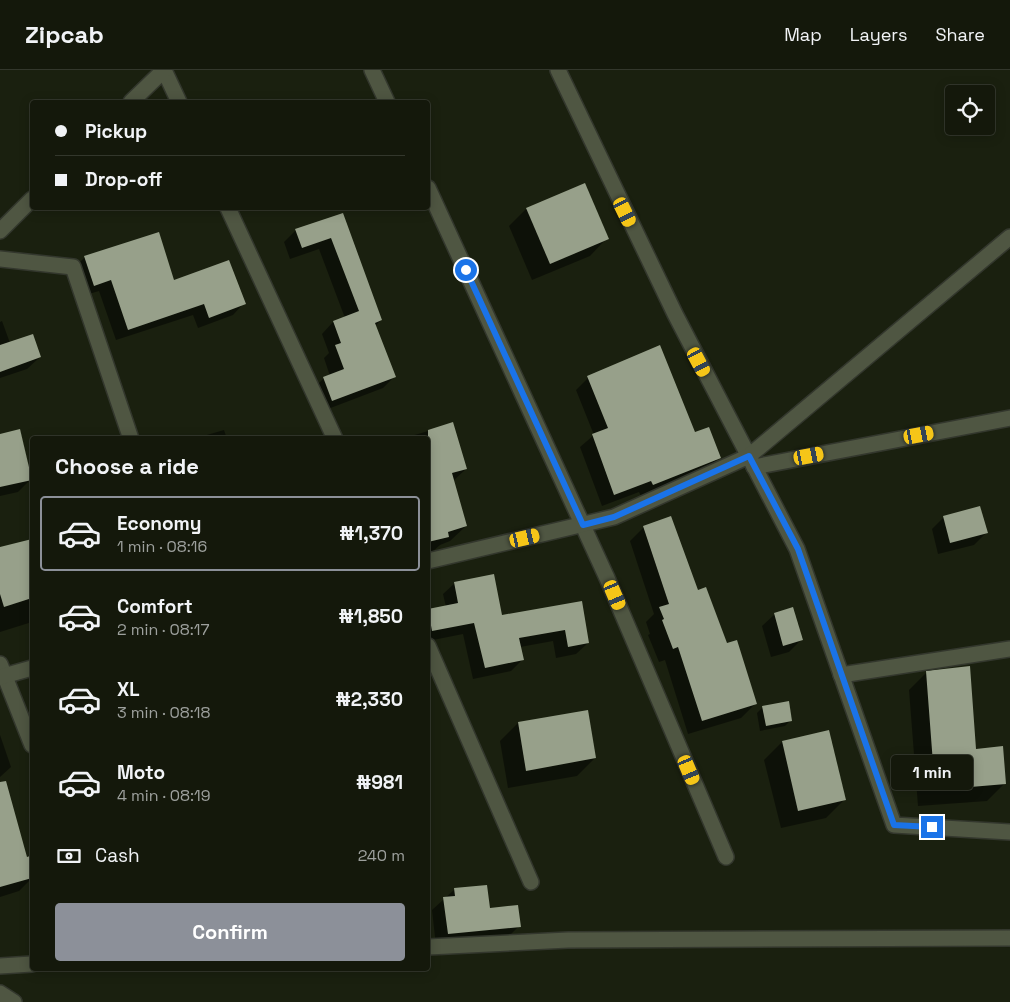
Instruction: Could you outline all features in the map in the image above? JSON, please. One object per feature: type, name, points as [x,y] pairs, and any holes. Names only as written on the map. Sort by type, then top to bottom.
[{"type":"street","points":[[133,100],[164,70],[178,100]]},
{"type":"street","points":[[372,70],[386,100]]},
{"type":"street","points":[[558,70],[675,314],[798,549],[894,825],[1009,831]]},
{"type":"street","points":[[430,192],[608,578],[726,857]]},
{"type":"street","points":[[0,231],[30,201]]},
{"type":"street","points":[[229,210],[334,436]]},
{"type":"street","points":[[752,461],[1010,237]]},
{"type":"street","points":[[0,260],[73,267],[130,436]]},
{"type":"street","points":[[430,561],[614,517],[752,461],[1010,418]]},
{"type":"street","points":[[842,676],[1010,649]]},
{"type":"street","points":[[430,651],[530,882]]},
{"type":"street","points":[[30,668],[2,672],[30,740]]},
{"type":"street","points":[[430,947],[568,940],[1010,938]]},
{"type":"street","points":[[0,966],[30,964]]},
{"type":"street","points":[[0,993],[14,1002]]},
{"type":"building","points":[[585,183],[609,239],[550,264],[526,208]]},
{"type":"building","points":[[343,213],[382,320],[375,323],[396,377],[332,401],[323,377],[344,369],[335,345],[341,343],[333,321],[359,311],[331,238],[302,248],[295,229]]},
{"type":"building","points":[[159,232],[174,280],[229,260],[246,304],[209,318],[204,304],[128,330],[111,280],[94,286],[84,256]]},
{"type":"building","points":[[33,334],[41,357],[0,372],[0,345]]},
{"type":"building","points":[[660,345],[695,432],[709,427],[721,458],[653,485],[651,481],[614,495],[592,434],[608,428],[587,376]]},
{"type":"building","points":[[453,422],[467,469],[452,473],[467,526],[448,532],[449,537],[430,542],[430,436],[428,436],[428,430]]},
{"type":"building","points":[[20,429],[30,472],[30,480],[0,487],[0,434]]},
{"type":"building","points":[[980,506],[988,533],[950,543],[943,516]]},
{"type":"building","points":[[671,516],[698,590],[706,587],[727,643],[737,640],[757,704],[702,721],[678,647],[673,649],[662,620],[664,619],[659,607],[669,604],[643,526]]},
{"type":"building","points":[[30,540],[30,599],[4,607],[0,594],[0,547]]},
{"type":"building","points":[[494,574],[502,615],[582,601],[589,643],[568,647],[565,630],[519,638],[524,660],[485,668],[474,623],[432,631],[430,609],[458,603],[454,582]]},
{"type":"building","points":[[793,607],[803,640],[783,646],[774,613]]},
{"type":"building","points":[[970,666],[976,749],[1003,746],[1006,784],[935,790],[926,671]]},
{"type":"building","points":[[789,701],[792,721],[766,726],[762,706]]},
{"type":"building","points":[[588,710],[596,758],[526,771],[518,722]]},
{"type":"building","points":[[829,730],[846,800],[798,811],[782,741]]},
{"type":"building","points":[[6,781],[27,857],[30,856],[30,879],[0,887],[0,782]]},
{"type":"building","points":[[487,885],[490,908],[518,905],[521,927],[448,934],[443,897],[455,896],[454,888]]},
{"type":"route","points":[[466,270],[583,525],[614,517],[749,456],[798,549],[894,825],[932,827]]}]
